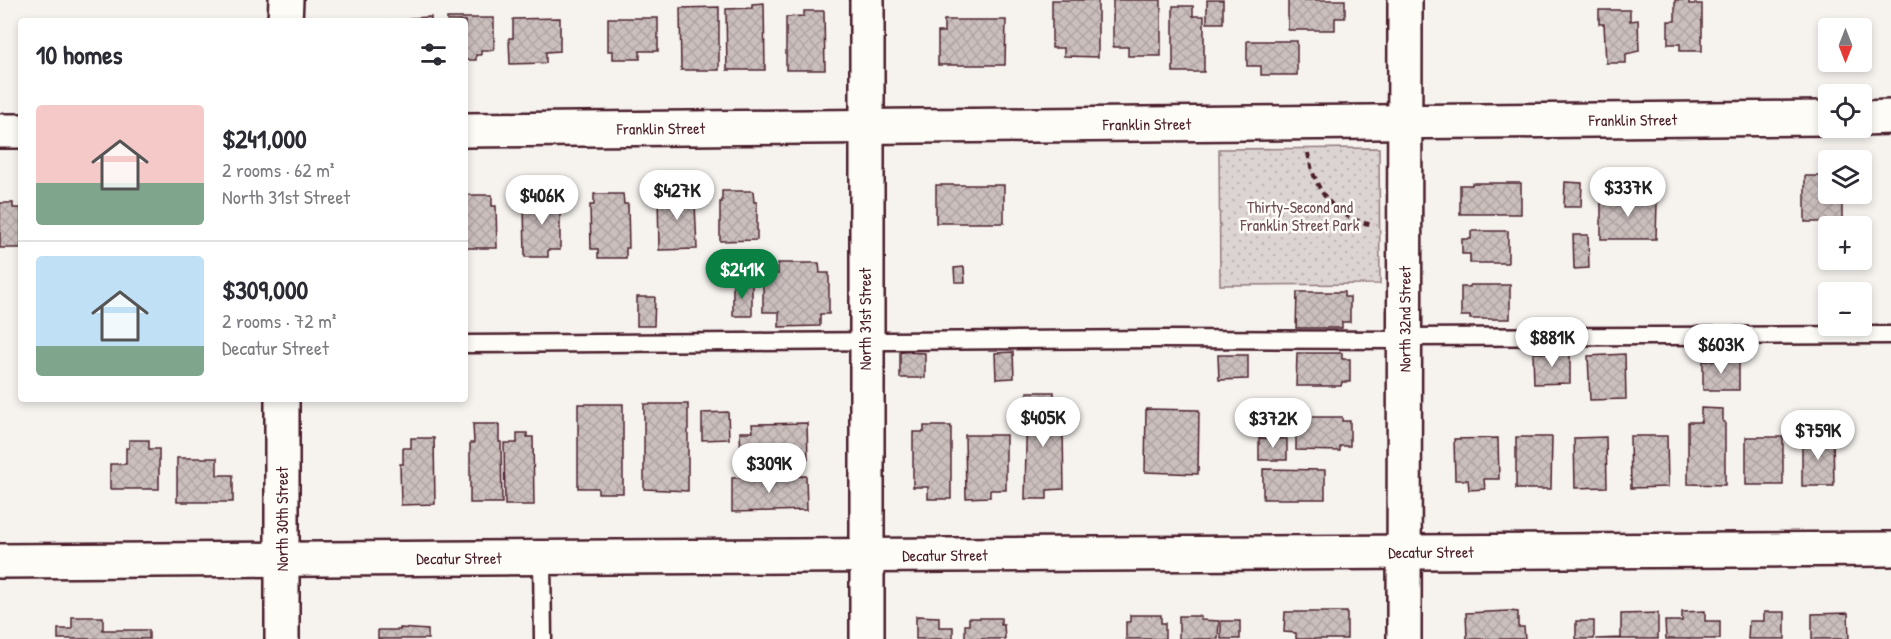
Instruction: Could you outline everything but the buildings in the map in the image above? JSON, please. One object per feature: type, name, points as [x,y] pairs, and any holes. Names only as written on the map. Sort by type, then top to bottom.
[{"type":"street","points":[[285,18],[286,0]]},
{"type":"street","name":"North 31st Street","points":[[867,0],[865,342],[867,639]]},
{"type":"street","name":"North 32nd Street","points":[[1404,639],[1405,0]]},
{"type":"street","points":[[1872,118],[1891,117]]},
{"type":"street","name":"Franklin Street","points":[[468,130],[1818,118]]},
{"type":"street","points":[[0,131],[18,131]]},
{"type":"street","name":"North 30th Street","points":[[282,402],[282,639]]},
{"type":"street","name":"Decatur Street","points":[[0,561],[1891,549]]},
{"type":"lane","points":[[468,344],[1891,335]]},
{"type":"lane","points":[[542,558],[543,639]]},
{"type":"path","points":[[1308,153],[1317,186],[1334,206],[1343,214],[1356,220],[1381,225]]},
{"type":"green space","name":"Thirty-Second and Franklin Street Park","points":[[1379,148],[1380,284],[1220,285],[1219,149]]}]
